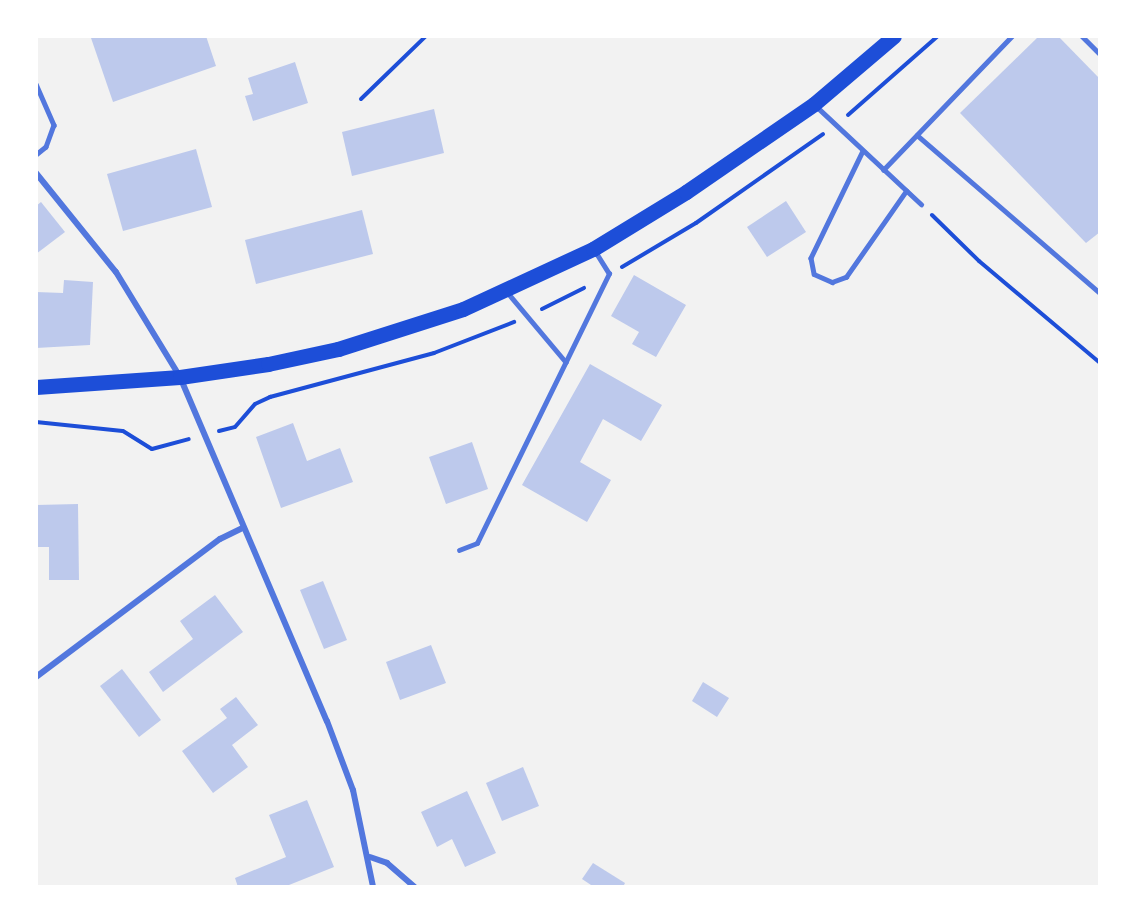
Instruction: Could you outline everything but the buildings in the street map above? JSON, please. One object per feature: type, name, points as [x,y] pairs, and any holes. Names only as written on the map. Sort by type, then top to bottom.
[{"type":"main road","points":[[36,387],[180,377],[338,349],[407,329],[506,291],[593,249],[686,192],[814,104],[894,36]]},
{"type":"street","points":[[36,173],[116,272],[180,377],[327,721],[353,790],[370,857],[373,887]]},
{"type":"street","points":[[36,677],[220,539],[243,528]]},
{"type":"street","points":[[370,857],[387,863],[415,887]]},
{"type":"lane","points":[[883,170],[1012,36]]},
{"type":"lane","points":[[1082,36],[1100,54]]},
{"type":"lane","points":[[36,84],[54,125],[52,138],[36,155]]},
{"type":"lane","points":[[814,104],[921,204]]},
{"type":"lane","points":[[917,135],[1100,293]]},
{"type":"lane","points":[[863,151],[811,258],[814,274],[832,282],[846,277],[906,191]]},
{"type":"lane","points":[[459,550],[477,543],[609,274],[593,249]]},
{"type":"lane","points":[[506,291],[566,362]]},
{"type":"path","points":[[361,99],[426,36]]},
{"type":"path","points":[[836,125],[938,36]]},
{"type":"path","points":[[921,204],[979,261],[1100,363]]},
{"type":"path","points":[[235,427],[255,404],[270,397]]},
{"type":"path","points":[[36,422],[107,427],[123,431],[152,449]]}]
